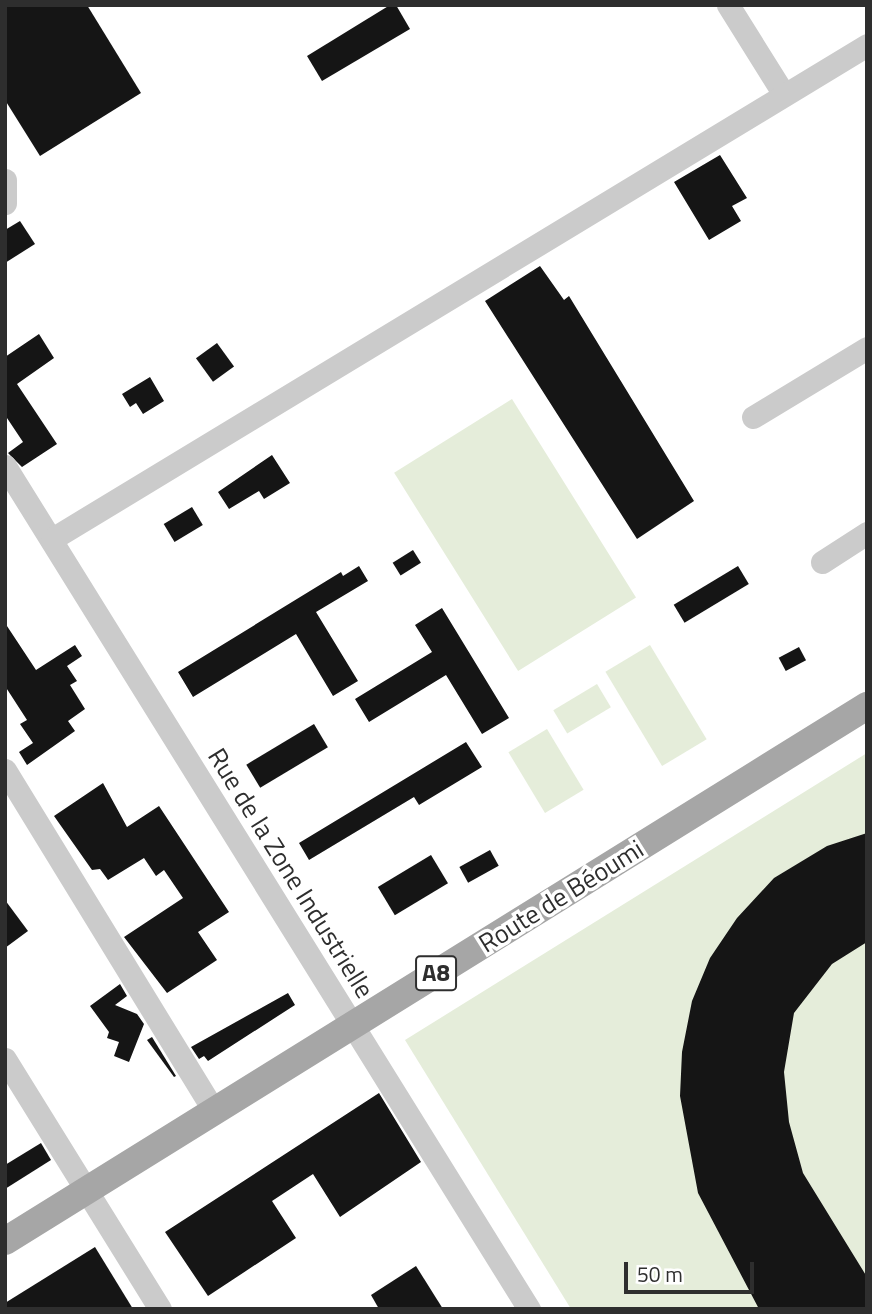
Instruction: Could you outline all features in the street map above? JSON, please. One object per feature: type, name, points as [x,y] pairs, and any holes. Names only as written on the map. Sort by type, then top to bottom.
[{"type":"main road","name":"Route de Béoumi","points":[[5,1241],[867,706]]},
{"type":"street","points":[[728,5],[783,93]]},
{"type":"street","points":[[52,539],[536,248],[783,93],[867,46]]},
{"type":"street","points":[[5,180],[5,203]]},
{"type":"street","points":[[753,417],[867,348]]},
{"type":"street","name":"Rue de la Zone Industrielle","points":[[5,466],[529,1309]]},
{"type":"street","points":[[822,562],[867,533]]},
{"type":"street","points":[[5,770],[214,1111]]},
{"type":"street","points":[[5,1059],[160,1309]]},
{"type":"green space","points":[[512,399],[636,597],[518,671],[394,473]]},
{"type":"green space","points":[[650,645],[707,739],[662,766],[605,672]]},
{"type":"green space","points":[[597,684],[611,707],[567,733],[553,710]]},
{"type":"green space","points":[[547,729],[584,790],[545,813],[508,752]]},
{"type":"green space","points":[[867,753],[867,1309],[571,1309],[405,1040]]},
{"type":"building","points":[[5,5],[87,5],[141,93],[40,156],[5,100]]},
{"type":"building","points":[[390,5],[396,5],[410,29],[322,81],[307,56]]},
{"type":"building","points":[[720,155],[747,198],[732,206],[741,221],[709,240],[674,182]]},
{"type":"building","points":[[20,221],[35,244],[5,263],[5,230]]},
{"type":"building","points":[[540,266],[564,300],[569,296],[694,501],[637,539],[485,301]]},
{"type":"building","points":[[39,334],[54,358],[17,384],[57,444],[22,467],[8,453],[23,442],[5,415],[5,357]]},
{"type":"building","points":[[217,343],[234,366],[213,382],[196,358]]},
{"type":"building","points":[[150,377],[164,401],[143,414],[136,403],[130,407],[122,394]]},
{"type":"building","points":[[272,455],[290,483],[264,499],[259,491],[229,509],[218,492]]},
{"type":"building","points":[[192,507],[203,525],[175,542],[164,524]]},
{"type":"building","points":[[413,550],[421,563],[401,575],[393,563]]},
{"type":"building","points":[[359,566],[368,581],[316,612],[358,681],[333,696],[296,634],[193,697],[178,672],[341,572],[343,576]]},
{"type":"building","points":[[738,566],[749,584],[685,623],[674,605]]},
{"type":"building","points":[[442,608],[509,718],[482,734],[446,675],[369,722],[355,699],[432,652],[415,625]]},
{"type":"building","points":[[5,623],[36,670],[75,645],[82,656],[67,666],[77,681],[70,685],[85,709],[68,721],[75,731],[27,765],[19,752],[33,743],[20,724],[27,720],[5,686]]},
{"type":"building","points":[[799,647],[806,660],[786,671],[779,658]]},
{"type":"building","points":[[314,724],[328,747],[260,788],[246,765]]},
{"type":"building","points":[[466,742],[482,767],[419,805],[414,797],[309,860],[299,843]]},
{"type":"building","points":[[103,783],[127,827],[159,806],[229,912],[198,932],[217,960],[167,993],[124,937],[183,898],[164,870],[156,876],[144,858],[108,880],[100,869],[92,870],[54,816]]},
{"type":"building","points":[[867,833],[867,942],[832,964],[794,1013],[784,1072],[789,1122],[803,1173],[867,1277],[867,1309],[759,1309],[698,1193],[680,1096],[682,1052],[692,1001],[710,958],[737,918],[774,878],[827,846]]},
{"type":"building","points":[[490,850],[499,866],[468,883],[459,867]]},
{"type":"building","points":[[431,855],[448,883],[395,915],[378,887]]},
{"type":"building","points":[[5,900],[28,931],[5,948]]},
{"type":"building","points":[[120,984],[127,996],[115,1005],[137,1014],[144,1024],[129,1062],[114,1056],[119,1042],[107,1038],[109,1032],[90,1006]]},
{"type":"building","points":[[288,993],[295,1005],[208,1061],[204,1056],[199,1059],[191,1047]]},
{"type":"building","points":[[152,1037],[176,1076],[174,1077],[147,1040]]},
{"type":"building","points":[[379,1093],[421,1162],[340,1217],[313,1174],[272,1201],[296,1238],[208,1296],[165,1232]]},
{"type":"building","points":[[41,1143],[51,1160],[5,1189],[5,1165]]},
{"type":"building","points":[[95,1247],[133,1309],[5,1309],[5,1303]]},
{"type":"building","points":[[416,1266],[443,1309],[379,1309],[371,1295]]}]
